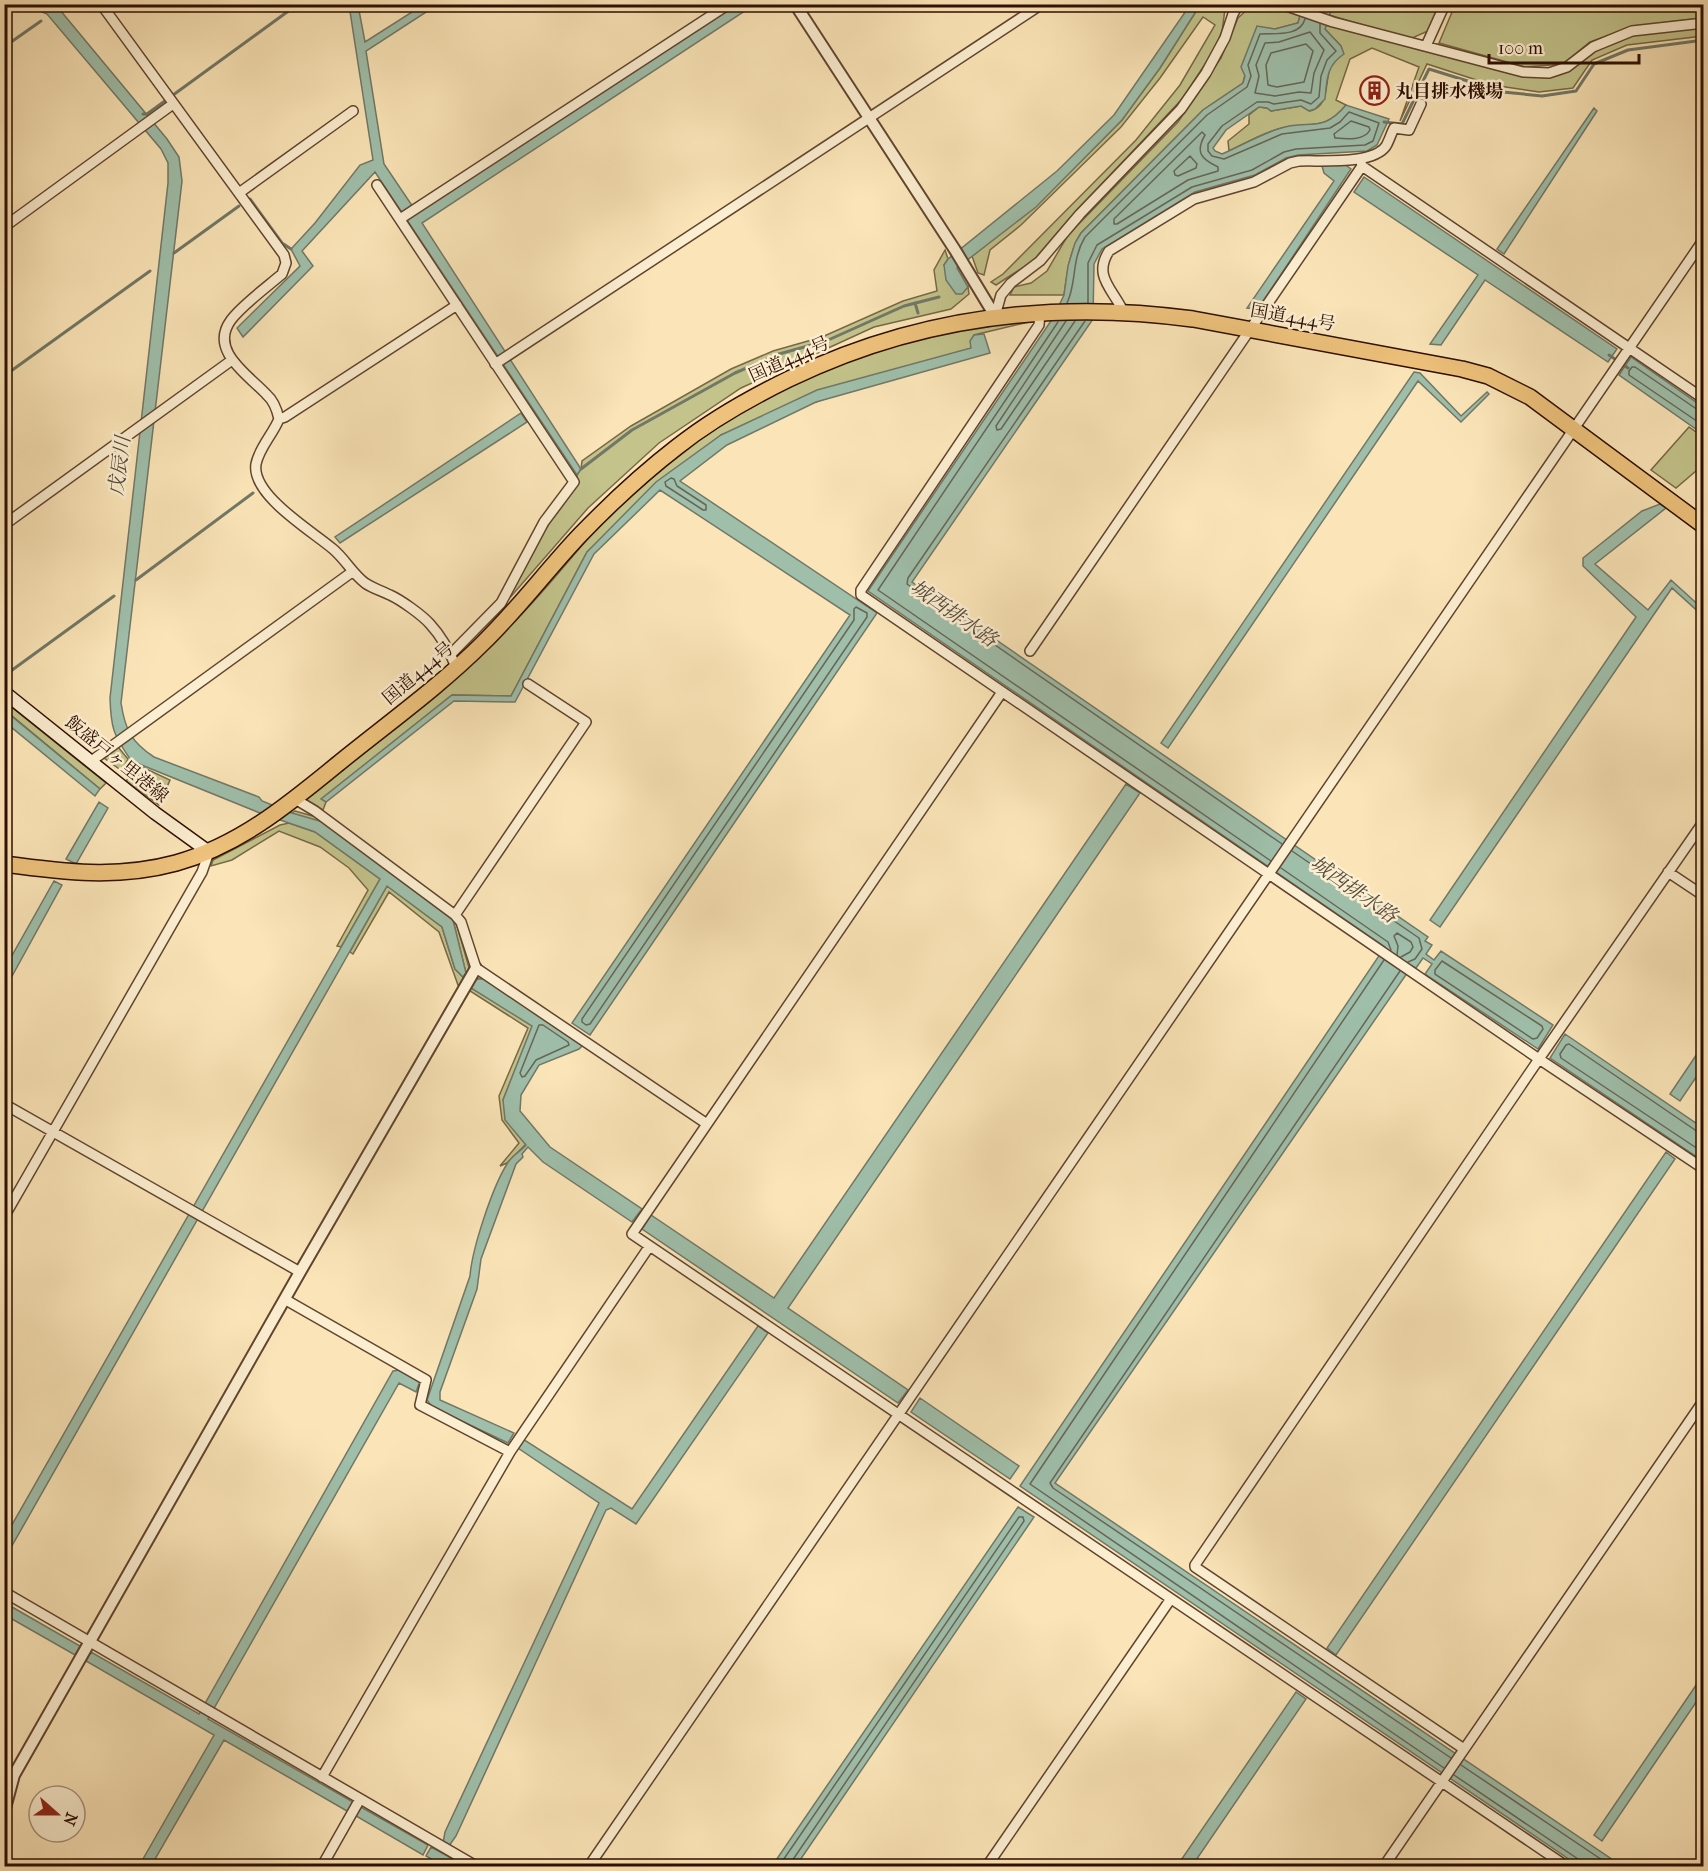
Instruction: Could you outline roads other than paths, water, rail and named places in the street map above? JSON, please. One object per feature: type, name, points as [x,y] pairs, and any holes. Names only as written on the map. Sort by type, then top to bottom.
[{"type":"highway","name":"国道444号","points":[[4,864],[78,873],[109,874],[142,870],[176,863],[209,852],[259,826],[295,799],[454,660],[499,627],[578,537],[621,494],[679,445],[749,398],[811,368],[872,344],[961,321],[1044,312],[1115,311],[1192,319],[1416,359],[1488,376],[1530,397],[1704,526]]},
{"type":"main road","name":"飯盛戸ヶ里港線","points":[[4,692],[155,813],[209,852]]},
{"type":"street","points":[[101,4],[284,255],[286,263],[282,274],[230,321],[225,336],[225,348],[232,360],[269,396],[279,419]]},
{"type":"street","points":[[400,219],[729,4]]},
{"type":"street","points":[[795,4],[955,250],[995,316]]},
{"type":"street","points":[[495,364],[1042,4]]},
{"type":"street","points":[[995,316],[1001,295],[1011,283],[1040,261],[1080,214],[1181,109],[1206,73],[1239,4]]},
{"type":"street","points":[[1281,4],[1333,22],[1523,72],[1549,73],[1567,67],[1593,47],[1632,31],[1704,23]]},
{"type":"street","points":[[1426,46],[1445,4]]},
{"type":"street","points":[[4,227],[156,117],[170,100]]},
{"type":"street","points":[[1030,651],[1353,180],[1361,163],[1385,147],[1394,128],[1409,130],[1421,104]]},
{"type":"street","points":[[239,193],[353,111]]},
{"type":"street","points":[[1115,311],[1102,275],[1101,265],[1109,251],[1194,198],[1254,182],[1290,163],[1361,163],[1704,399]]},
{"type":"street","points":[[376,185],[400,219],[457,305],[495,364],[574,482],[544,522],[501,603],[454,660],[430,624],[392,596],[367,584],[352,572],[336,551],[290,515],[267,493],[257,479],[256,465],[279,419],[457,305]]},
{"type":"street","points":[[589,1866],[1704,238]]},
{"type":"street","points":[[1044,312],[1039,325],[861,590],[861,595],[1270,872],[1412,973],[1704,1169]]},
{"type":"street","points":[[4,525],[232,360]]},
{"type":"street","points":[[90,762],[352,572]]},
{"type":"street","points":[[455,915],[586,722],[528,684]]},
{"type":"street","points":[[1002,692],[632,1234],[1566,1866]]},
{"type":"street","points":[[295,799],[315,811],[455,915],[460,922],[476,968],[707,1124]]},
{"type":"street","points":[[1463,1750],[1195,1565],[1553,1037],[1704,820]]},
{"type":"street","points":[[4,1218],[202,872],[209,852]]},
{"type":"street","points":[[1668,873],[1704,896]]},
{"type":"street","points":[[4,1812],[8,1774],[91,1641],[300,1272],[476,968]]},
{"type":"street","points":[[4,1104],[300,1272]]},
{"type":"street","points":[[322,1777],[510,1452],[649,1247]]},
{"type":"street","points":[[286,1300],[426,1380],[420,1405],[510,1452]]},
{"type":"street","points":[[1384,1866],[1704,1400]]},
{"type":"street","points":[[4,1592],[322,1777],[357,1805],[476,1866]]},
{"type":"street","points":[[987,1866],[1170,1600]]},
{"type":"street","points":[[322,1866],[357,1805]]},
{"type":"water","points":[[55,4],[167,139],[179,157],[182,181],[121,703],[127,728],[140,746],[154,757],[259,797],[262,801],[292,813],[323,822],[453,920],[466,973],[463,977],[455,969],[442,927],[387,886],[5,1558],[5,1537],[380,879],[315,832],[260,813],[139,764],[128,775],[123,771],[130,759],[114,730],[110,698],[168,183],[168,163],[161,149],[47,14],[26,5]]},
{"type":"water","points":[[349,5],[358,5],[365,42],[423,5],[437,5],[366,51],[384,164],[417,213],[736,5],[754,5],[422,223],[581,469],[577,475],[375,172],[302,251],[313,266],[243,337],[237,328],[300,266],[291,249],[315,223],[360,165],[373,160]]},
{"type":"water","points":[[1190,5],[1200,5],[1160,68],[1122,120],[1036,207],[957,268],[968,287],[962,294],[956,294],[946,280],[944,265],[948,259],[1057,171],[1114,115]]},
{"type":"water","name":"城西排水路","points":[[1303,5],[1333,5],[1325,29],[1341,46],[1344,54],[1331,69],[1325,99],[1315,109],[1309,111],[1301,106],[1271,111],[1259,107],[1226,130],[1213,148],[1222,154],[1278,129],[1321,123],[1329,120],[1346,105],[1389,119],[1377,145],[1367,151],[1298,155],[1286,158],[1255,175],[1195,192],[1102,249],[1094,264],[1093,319],[912,582],[1428,937],[1425,941],[1432,945],[1426,954],[1434,960],[1441,951],[1553,1025],[1538,1049],[1425,974],[1432,964],[1423,958],[1416,968],[1412,966],[1055,1483],[1622,1866],[1579,1866],[1020,1486],[1385,947],[868,591],[1053,318],[1064,295],[1068,266],[1075,243],[1081,233],[1203,110],[1243,83],[1245,76],[1241,67],[1257,26],[1275,29],[1298,23]]},
{"type":"water","points":[[1594,108],[1597,111],[1504,254],[1497,249]]},
{"type":"water","points":[[1344,164],[1351,169],[1258,309],[1247,308],[1334,181],[1324,173],[1322,166]]},
{"type":"water","points":[[1364,177],[1617,349],[1608,362],[1485,280],[1441,345],[1430,344],[1478,275],[1354,192]]},
{"type":"water","points":[[984,334],[990,353],[816,402],[727,445],[680,481],[877,613],[590,1035],[572,1023],[850,615],[660,490],[594,554],[515,702],[454,701],[326,802],[321,799],[452,695],[511,696],[587,552],[656,482],[721,435],[817,390],[971,348],[970,341],[974,335]]},
{"type":"water","points":[[1631,357],[1703,407],[1703,434],[1619,375]]},
{"type":"water","points":[[1414,372],[1420,373],[1461,416],[1487,392],[1489,394],[1461,422],[1418,381],[1168,748],[1161,743]]},
{"type":"water","points":[[521,413],[527,422],[340,543],[335,537]]},
{"type":"water","points":[[1660,504],[1666,508],[1595,564],[1648,610],[1671,580],[1703,609],[1703,616],[1672,588],[1440,927],[1430,920],[1636,617],[1583,566],[1583,558],[1642,511]]},
{"type":"water","points":[[4,710],[100,789],[95,796],[5,722]]},
{"type":"water","points":[[1126,784],[1140,793],[788,1308],[908,1390],[898,1403],[642,1229],[651,1215],[774,1298]]},
{"type":"water","points":[[99,802],[108,808],[76,864],[66,859]]},
{"type":"water","points":[[54,881],[62,885],[5,989],[5,968]]},
{"type":"water","points":[[476,979],[484,979],[583,1045],[579,1049],[539,1065],[521,1095],[520,1111],[550,1147],[642,1209],[632,1222],[543,1162],[528,1147],[516,1164],[481,1259],[477,1289],[440,1392],[440,1400],[514,1433],[508,1443],[432,1407],[427,1400],[470,1276],[489,1203],[507,1164],[526,1145],[505,1120],[503,1100],[532,1026],[471,988]]},
{"type":"water","points":[[1565,1034],[1703,1128],[1703,1161],[1550,1058]]},
{"type":"water","points":[[1703,1045],[1703,1067],[1680,1101],[1670,1094]]},
{"type":"water","points":[[1666,1152],[1675,1159],[1336,1655],[1327,1648]]},
{"type":"water","points":[[758,1326],[768,1333],[636,1524],[611,1508],[606,1510],[456,1836],[449,1846],[443,1843],[445,1832],[599,1503],[518,1448],[523,1439],[632,1509]]},
{"type":"water","points":[[399,1370],[420,1381],[416,1392],[399,1383],[208,1719],[428,1845],[423,1855],[356,1816],[357,1813],[350,1808],[347,1811],[224,1740],[151,1866],[139,1866],[214,1735],[86,1661],[91,1652],[199,1714],[393,1371]]},
{"type":"water","points":[[920,1398],[1019,1466],[1010,1479],[911,1412]]},
{"type":"water","points":[[1018,1507],[1034,1517],[796,1866],[772,1866]]},
{"type":"water","points":[[5,1603],[80,1646],[75,1655],[5,1615]]},
{"type":"water","points":[[1703,1675],[1703,1692],[1602,1841],[1594,1835]]},
{"type":"water","points":[[1296,1692],[1306,1699],[1192,1866],[1177,1866]]},
{"type":"water","points":[[431,1847],[466,1866],[444,1866],[426,1856]]},
{"type":"waterway","points":[[143,114],[147,114],[298,4]]},
{"type":"waterway","points":[[4,47],[41,21]]},
{"type":"waterway","points":[[1384,122],[1402,124],[1429,69],[1503,92],[1542,96],[1576,91],[1594,64],[1628,50],[1704,40]]},
{"type":"waterway","points":[[250,199],[282,243],[291,249]]},
{"type":"waterway","points":[[174,253],[239,206]]},
{"type":"waterway","points":[[4,376],[150,271]]},
{"type":"waterway","points":[[581,469],[632,430],[735,373],[779,354],[826,341],[904,306],[939,297]]},
{"type":"waterway","points":[[915,303],[918,313]]},
{"type":"waterway","points":[[1609,355],[1628,368]]},
{"type":"waterway","points":[[136,580],[253,493]]},
{"type":"waterway","points":[[8,673],[114,596]]},
{"type":"place","name":"丸目排水機場","points":[[1374,91]]},
{"type":"water label","name":"戊辰川","points":[[119,466]]}]
